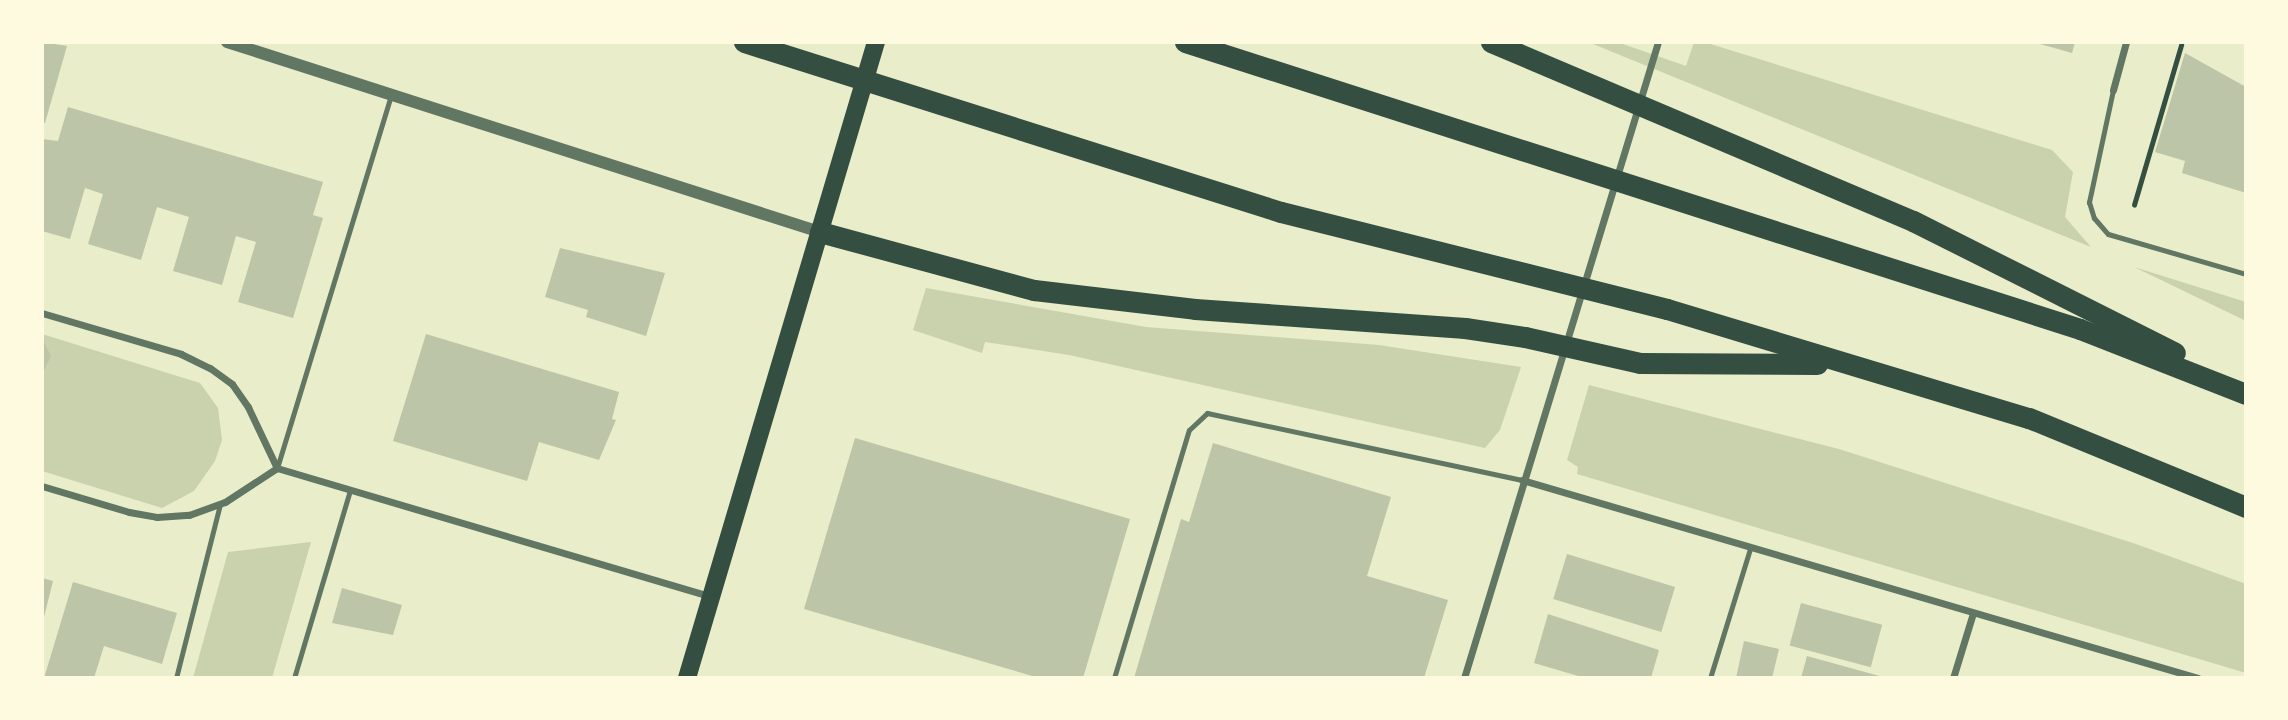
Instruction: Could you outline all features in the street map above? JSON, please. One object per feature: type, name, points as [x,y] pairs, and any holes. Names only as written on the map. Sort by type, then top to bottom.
[{"type":"highway","points":[[744,42],[1281,212],[1667,309],[2029,418],[2246,507]]},
{"type":"highway","points":[[1185,42],[2067,325],[2246,391]]},
{"type":"highway","points":[[1491,42],[1913,221],[2246,391]]},
{"type":"highway","points":[[820,232],[1034,290],[1195,309],[1465,328],[1525,337],[1640,363],[1841,363]]},
{"type":"main road","points":[[687,678],[876,42]]},
{"type":"street","points":[[227,42],[820,232]]},
{"type":"street","points":[[1465,678],[1522,480],[1658,42]]},
{"type":"street","points":[[2113,90],[2126,42]]},
{"type":"street","points":[[42,313],[181,354],[210,368],[232,384],[248,407],[277,468],[711,596]]},
{"type":"street","points":[[42,486],[157,517],[189,515],[220,504],[277,468]]},
{"type":"street","points":[[1522,480],[1750,549],[2198,678]]},
{"type":"street","points":[[1953,678],[1973,613]]},
{"type":"lane","points":[[2113,90],[2089,202],[2094,218],[2108,234],[2246,274]]},
{"type":"lane","points":[[277,468],[391,96]]},
{"type":"lane","points":[[1114,678],[1189,430],[1208,413],[1522,480]]},
{"type":"lane","points":[[294,678],[350,490]]},
{"type":"lane","points":[[176,678],[220,504]]},
{"type":"lane","points":[[1710,678],[1750,549]]},
{"type":"path","points":[[2134,205],[2181,45]]},
{"type":"green space","points":[[1588,42],[1617,42],[1686,66],[1694,42],[1704,42],[2052,150],[2073,172],[2065,217],[2091,247]]},
{"type":"green space","points":[[2134,267],[2246,302],[2246,321]]},
{"type":"green space","points":[[926,288],[1146,327],[1379,345],[1521,367],[1500,430],[1485,448],[1069,355],[985,342],[982,353],[913,330]]},
{"type":"green space","points":[[42,334],[200,383],[218,408],[222,440],[215,461],[194,491],[162,508],[42,471]]},
{"type":"green space","points":[[1589,385],[1839,449],[2136,544],[2246,584],[2246,673],[1577,474],[1578,467],[1567,460]]},
{"type":"green space","points":[[311,542],[272,678],[193,678],[228,552]]},
{"type":"building","points":[[42,42],[67,46],[45,123],[42,122]]},
{"type":"building","points":[[2033,42],[2075,42],[2072,53]]},
{"type":"building","points":[[2185,53],[2246,87],[2246,193],[2182,173],[2185,161],[2155,152]]},
{"type":"building","points":[[68,107],[323,182],[313,215],[323,218],[293,318],[238,302],[256,242],[236,236],[222,285],[173,271],[189,217],[157,207],[141,260],[88,244],[103,194],[85,188],[70,239],[42,231],[42,139],[58,141]]},
{"type":"building","points":[[560,248],[665,273],[646,336],[586,317],[588,310],[545,297]]},
{"type":"building","points":[[426,334],[619,392],[612,419],[616,420],[599,460],[539,442],[527,481],[393,441]]},
{"type":"building","points":[[42,338],[51,356],[42,375]]},
{"type":"building","points":[[855,438],[1130,519],[1083,678],[1039,678],[804,609]]},
{"type":"building","points":[[1213,443],[1391,497],[1367,576],[1448,600],[1424,678],[1134,678],[1181,519],[1189,522]]},
{"type":"building","points":[[1567,554],[1675,587],[1661,632],[1553,599]]},
{"type":"building","points":[[42,578],[53,581],[43,621],[42,621]]},
{"type":"building","points":[[73,582],[177,613],[162,664],[104,646],[94,678],[44,678]]},
{"type":"building","points":[[342,588],[402,605],[393,635],[332,623]]},
{"type":"building","points":[[1801,603],[1882,625],[1871,667],[1790,646]]},
{"type":"building","points":[[1548,614],[1659,650],[1651,678],[1585,678],[1534,663]]},
{"type":"building","points":[[1744,641],[1779,649],[1772,678],[1736,678]]},
{"type":"building","points":[[1807,656],[1883,677],[1883,678],[1801,678]]}]
